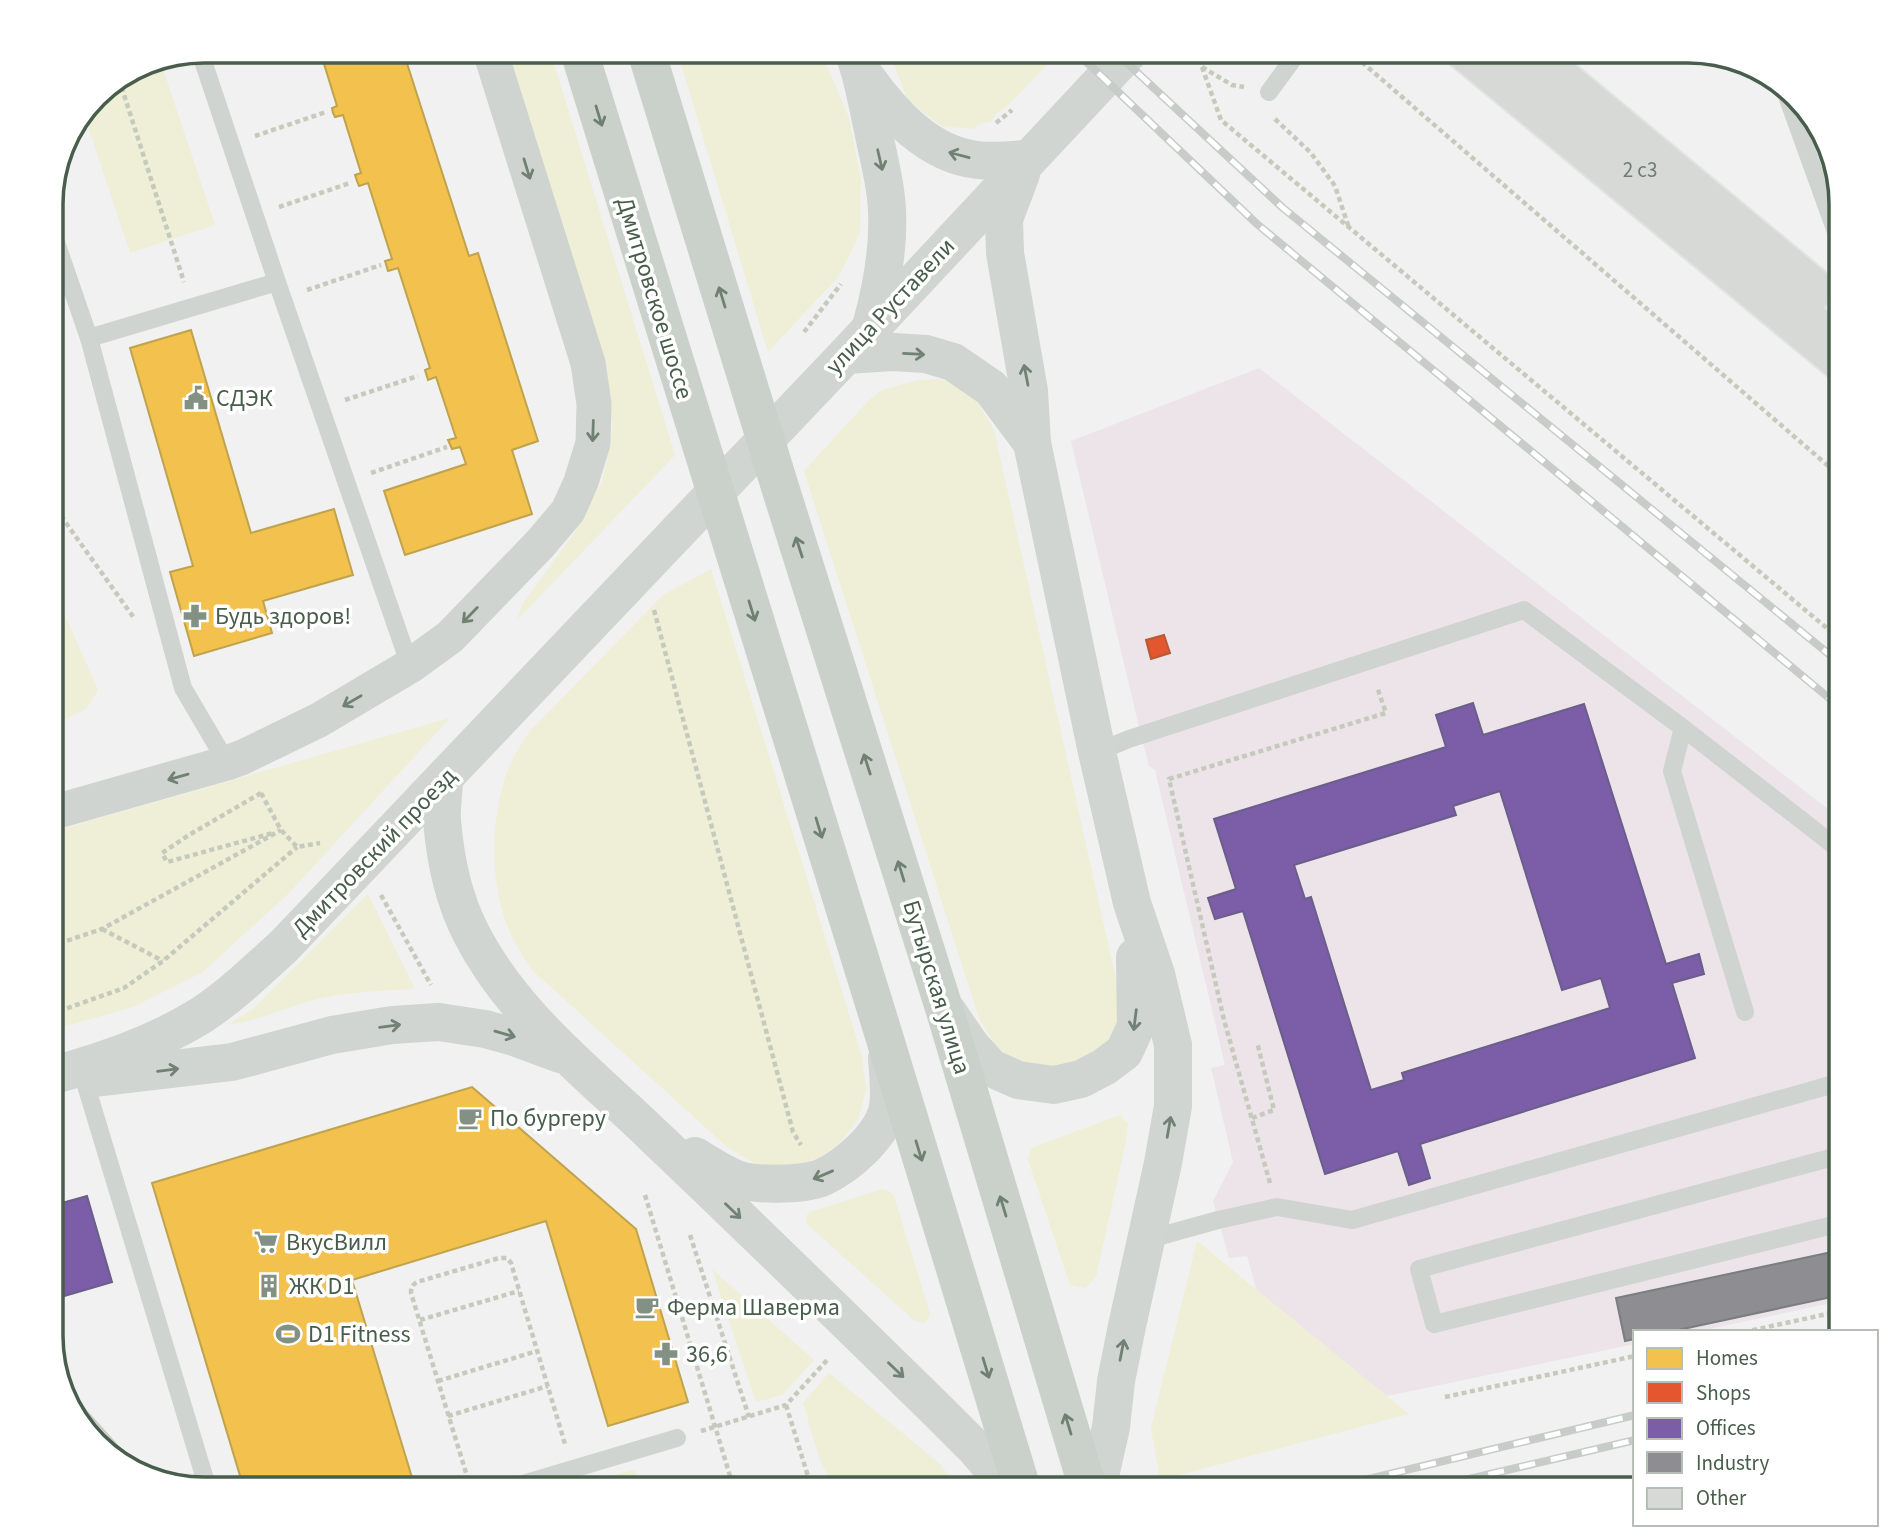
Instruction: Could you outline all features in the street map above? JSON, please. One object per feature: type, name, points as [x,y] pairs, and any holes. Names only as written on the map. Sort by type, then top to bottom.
[{"type":"main road","name":"Дмитровское шоссе","points":[[583,63],[885,1039]]},
{"type":"main road","name":"Бутырская улица","points":[[650,63],[944,1008],[1084,1477]]},
{"type":"main road","points":[[858,63],[883,174],[887,209],[881,290],[858,341],[892,352],[926,354],[953,362],[991,388],[1032,443]]},
{"type":"main road","points":[[859,63],[886,105],[932,145],[951,155],[978,160],[1036,151]]},
{"type":"main road","name":"улица Руставели","points":[[646,565],[1119,63]]},
{"type":"main road","points":[[1036,151],[1004,219],[1004,242],[1013,307],[1029,391],[1032,443],[1097,752],[1132,903],[1156,974],[1173,1045],[1173,1106],[1119,1367],[1111,1427],[1100,1477]]},
{"type":"main road","name":"Дмитровский проезд","points":[[63,1079],[158,1038],[200,1016],[283,947],[646,565]]},
{"type":"main road","points":[[444,778],[442,818],[446,854],[456,897],[470,932],[488,963],[519,1004],[569,1057],[941,1414],[1000,1477]]},
{"type":"main road","points":[[944,1008],[991,1069],[1018,1080],[1054,1085],[1081,1079],[1093,1073],[1124,1052],[1136,1026],[1132,903]]},
{"type":"main road","points":[[63,1079],[232,1062],[332,1035],[392,1025],[439,1022],[485,1029],[569,1057]]},
{"type":"main road","points":[[648,1130],[740,1181],[778,1185],[822,1178],[849,1161],[873,1138],[887,1112],[889,1082],[885,1039]]},
{"type":"main road","points":[[885,1039],[1019,1477]]},
{"type":"street","points":[[63,810],[227,764],[318,720],[410,666],[450,637],[569,511],[593,443],[594,404],[588,363],[494,63]]},
{"type":"lane","points":[[204,63],[410,666]]},
{"type":"lane","points":[[1269,92],[1290,63]]},
{"type":"lane","points":[[1791,108],[1829,213]]},
{"type":"lane","points":[[63,263],[89,338],[183,688],[227,764]]},
{"type":"lane","points":[[89,338],[192,307],[280,290]]},
{"type":"lane","points":[[1097,752],[1129,739],[1524,610],[1829,841]]},
{"type":"lane","points":[[1682,727],[1672,771],[1745,1012]]},
{"type":"lane","points":[[63,1082],[204,1477]]},
{"type":"lane","points":[[1146,1240],[1277,1207],[1352,1220],[1829,1085]]},
{"type":"lane","points":[[1829,1158],[1419,1269],[1434,1324],[1829,1226]]},
{"type":"lane","points":[[546,1477],[677,1438]]},
{"type":"path","points":[[1363,63],[1829,467]]},
{"type":"path","points":[[1350,229],[1335,186],[1311,153],[1270,113],[1269,92],[1232,85],[1202,67],[1221,120],[1350,229],[1829,630]]},
{"type":"path","points":[[122,89],[192,307]]},
{"type":"path","points":[[230,144],[326,112]]},
{"type":"path","points":[[254,215],[350,183]]},
{"type":"path","points":[[280,290],[381,265]]},
{"type":"path","points":[[321,408],[418,376]]},
{"type":"path","points":[[347,482],[447,447]]},
{"type":"path","points":[[646,565],[793,1132],[822,1178]]},
{"type":"path","points":[[1277,1207],[1224,1020],[1169,779],[1386,713],[1374,676]]},
{"type":"path","points":[[281,830],[167,862],[162,853],[261,793],[281,830],[297,847]]},
{"type":"path","points":[[63,942],[102,929],[281,830]]},
{"type":"path","points":[[63,1010],[124,988],[163,961],[297,847],[320,843]]},
{"type":"path","points":[[377,888],[435,992]]},
{"type":"path","points":[[102,929],[163,961]]},
{"type":"path","points":[[1252,1118],[1274,1111],[1257,1042]]},
{"type":"path","points":[[645,1195],[730,1477]]},
{"type":"path","points":[[690,1235],[749,1417]]},
{"type":"path","points":[[467,1477],[411,1288],[414,1284],[499,1258],[507,1258],[510,1263],[573,1469]]},
{"type":"path","points":[[420,1320],[519,1291]]},
{"type":"path","points":[[1753,1330],[1829,1314]]},
{"type":"path","points":[[438,1381],[537,1351]]},
{"type":"path","points":[[1445,1397],[1633,1356]]},
{"type":"path","points":[[677,1438],[786,1405],[824,1363]]},
{"type":"path","points":[[448,1416],[548,1386]]},
{"type":"path","points":[[786,1405],[808,1477]]},
{"type":"shaded area","points":[[1259,368],[1829,810],[1829,1304],[1704,1330],[1633,1330],[1633,1344],[1292,1416],[1247,1256],[1229,1258],[1213,1201],[1233,1162],[1211,1068],[1225,1065],[1155,770],[1149,766],[1141,735],[1071,441]]},
{"type":"green space","points":[[512,63],[554,63],[675,455],[517,620],[523,603],[575,532],[602,482],[613,427],[607,382]]},
{"type":"green space","points":[[681,63],[826,63],[849,118],[861,180],[860,233],[839,276],[768,352]]},
{"type":"green space","points":[[894,63],[1049,63],[1005,108],[996,113],[991,122],[981,123],[972,129],[941,126],[907,99]]},
{"type":"green space","points":[[163,70],[215,225],[130,253],[88,125],[104,104],[118,92]]},
{"type":"green space","points":[[938,379],[958,383],[974,396],[994,430],[1121,1002],[1122,1017],[1111,1037],[1097,1051],[1066,1066],[1027,1065],[1009,1057],[995,1045],[979,1018],[804,471],[869,400],[882,390],[918,380]]},
{"type":"green space","points":[[711,569],[862,1056],[866,1089],[858,1120],[839,1144],[822,1156],[800,1165],[780,1167],[755,1163],[728,1148],[531,969],[506,922],[496,883],[494,841],[499,801],[509,768],[529,732],[663,595]]},
{"type":"green space","points":[[63,611],[98,690],[86,709],[63,720]]},
{"type":"green space","points":[[450,718],[289,893],[203,972],[133,1007],[63,1027],[63,829]]},
{"type":"green space","points":[[368,894],[415,989],[322,998],[227,1025],[253,1009]]},
{"type":"green space","points":[[1120,1115],[1128,1124],[1126,1141],[1096,1277],[1085,1288],[1070,1285],[1028,1160],[1031,1148]]},
{"type":"green space","points":[[882,1189],[894,1196],[930,1314],[923,1323],[915,1321],[806,1223],[806,1216],[810,1212]]},
{"type":"green space","points":[[1197,1241],[1409,1414],[1171,1477],[1159,1477],[1151,1428]]},
{"type":"green space","points":[[712,1269],[814,1360],[782,1395],[756,1402]]},
{"type":"green space","points":[[829,1373],[939,1463],[950,1477],[829,1477],[820,1461],[803,1403]]},
{"type":"green space","points":[[635,1469],[637,1477],[607,1477]]},
{"type":"building: Homes","points":[[324,63],[407,63],[469,256],[478,253],[538,441],[512,450],[532,514],[405,555],[384,491],[466,464],[460,447],[452,449],[448,440],[456,438],[436,377],[428,380],[425,370],[430,368],[398,268],[388,271],[385,261],[392,259],[368,183],[359,186],[357,181],[355,175],[361,173],[343,115],[335,117],[333,113],[332,108],[337,106]]},
{"type":"building: Homes","points":[[191,330],[251,533],[334,509],[353,575],[263,601],[272,633],[194,656],[170,572],[193,566],[130,348]]},
{"type":"building: Homes","name":"ЖК D1","points":[[472,1087],[636,1229],[688,1402],[608,1426],[546,1221],[352,1280],[412,1477],[240,1477],[152,1183]]},
{"type":"building: Shops","points":[[1164,635],[1170,653],[1151,659],[1146,640]]},
{"type":"building: Offices","points":[[1473,703],[1483,735],[1584,704],[1666,964],[1699,954],[1704,974],[1672,983],[1695,1058],[1420,1144],[1430,1178],[1409,1185],[1398,1151],[1325,1174],[1243,911],[1215,919],[1208,898],[1236,889],[1214,819],[1446,747],[1436,715]],"holes":[[[1500,791],[1562,990],[1601,978],[1610,1008],[1402,1073],[1404,1080],[1371,1090],[1311,897],[1305,899],[1294,865],[1456,815],[1453,806]]]},
{"type":"building: Offices","points":[[87,1196],[112,1282],[63,1296],[63,1203]]},
{"type":"building: Industry","points":[[1829,1253],[1829,1298],[1678,1330],[1633,1330],[1633,1339],[1625,1341],[1616,1298]]},
{"type":"building: Other","points":[[1448,63],[1574,63],[1829,274],[1829,304],[1825,308],[1829,311],[1829,378]]},
{"type":"tram line","points":[[84,1408],[121,1449]]},
{"type":"railway","points":[[1088,63],[1257,224],[1829,698]]},
{"type":"railway","points":[[1127,63],[1283,208],[1829,654]]},
{"type":"railway","points":[[1377,1477],[1633,1415]]},
{"type":"railway","points":[[1477,1477],[1633,1440]]},
{"type":"place","name":"СДЭК","points":[[196,398]]},
{"type":"place","name":"Будь здоров!","points":[[195,616]]},
{"type":"place","name":"По бургеру","points":[[470,1118]]},
{"type":"place","name":"ВкусВилл","points":[[266,1242]]},
{"type":"place","name":"ЖК D1","points":[[269,1286]]},
{"type":"place","name":"Ферма Шаверма","points":[[647,1307]]},
{"type":"place","name":"D1 Fitness","points":[[288,1334]]},
{"type":"place","name":"36,6","points":[[666,1354]]}]
